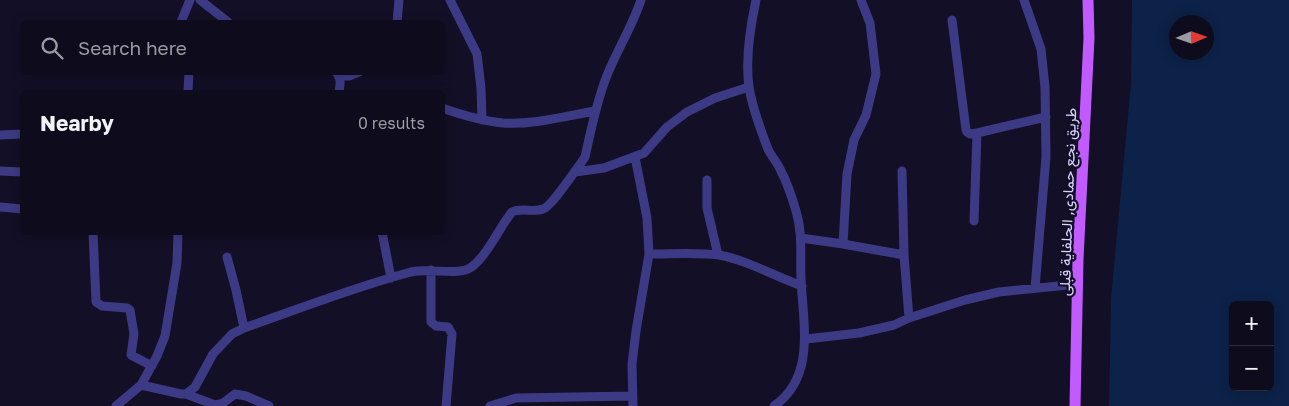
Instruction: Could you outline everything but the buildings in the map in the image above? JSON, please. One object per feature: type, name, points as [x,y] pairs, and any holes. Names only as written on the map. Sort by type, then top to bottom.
[{"type":"main road","name":"طريق نجع حمادى, الحلفاية قبلى","points":[[1075,406],[1078,284],[1088,58],[1088,0]]},
{"type":"street","points":[[182,20],[190,0]]},
{"type":"street","points":[[200,0],[225,20]]},
{"type":"street","points":[[397,20],[399,0]]},
{"type":"street","points":[[450,0],[477,52],[482,120]]},
{"type":"street","points":[[186,394],[195,387],[213,354],[232,334],[244,328],[391,278],[414,272],[431,270],[460,271],[472,267],[480,259],[512,212],[521,209],[545,209],[551,205],[585,157],[595,111],[607,77],[632,23],[640,0]]},
{"type":"street","points":[[756,0],[749,56],[749,87],[769,150],[780,169],[796,211],[802,238],[802,286],[806,338],[796,383],[786,396],[774,406]]},
{"type":"street","points":[[843,244],[847,174],[854,140],[866,115],[876,74],[870,23],[861,0]]},
{"type":"street","points":[[1024,0],[1041,49],[1044,66],[1046,117],[1046,157],[1035,288]]},
{"type":"street","points":[[952,20],[966,130],[970,134],[977,133],[1046,117]]},
{"type":"street","points":[[188,90],[189,75]]},
{"type":"street","points":[[338,75],[341,82],[339,90]]},
{"type":"street","points":[[575,172],[604,168],[644,153],[667,127],[687,112],[715,98],[749,87]]},
{"type":"street","points":[[445,109],[482,120],[502,123],[531,122],[595,111]]},
{"type":"street","points":[[974,221],[977,133]]},
{"type":"street","points":[[0,135],[20,134]]},
{"type":"street","points":[[490,406],[516,398],[633,401],[632,364],[649,254],[647,218],[635,157]]},
{"type":"street","points":[[0,171],[20,172]]},
{"type":"street","points":[[902,171],[908,318]]},
{"type":"street","points":[[707,180],[707,208],[718,255]]},
{"type":"street","points":[[0,207],[20,209]]},
{"type":"street","points":[[93,235],[96,302],[102,306],[127,308],[130,310],[134,334],[131,355],[152,366]]},
{"type":"street","points":[[116,406],[141,386],[165,336],[177,263],[178,235]]},
{"type":"street","points":[[383,235],[391,278]]},
{"type":"street","points":[[802,238],[904,255]]},
{"type":"street","points":[[649,254],[718,255],[738,260],[802,286]]},
{"type":"street","points":[[227,257],[244,328]]},
{"type":"street","points":[[431,270],[431,322],[436,326],[448,327],[452,334],[446,406]]},
{"type":"street","points":[[806,338],[859,333],[894,325],[908,318],[965,300],[999,292],[1078,284]]},
{"type":"street","points":[[141,386],[186,394],[212,405],[223,403],[235,394],[246,396],[269,406]]},
{"type":"water","points":[[1132,0],[1289,0],[1289,406],[1109,406],[1111,299],[1131,83]]}]
